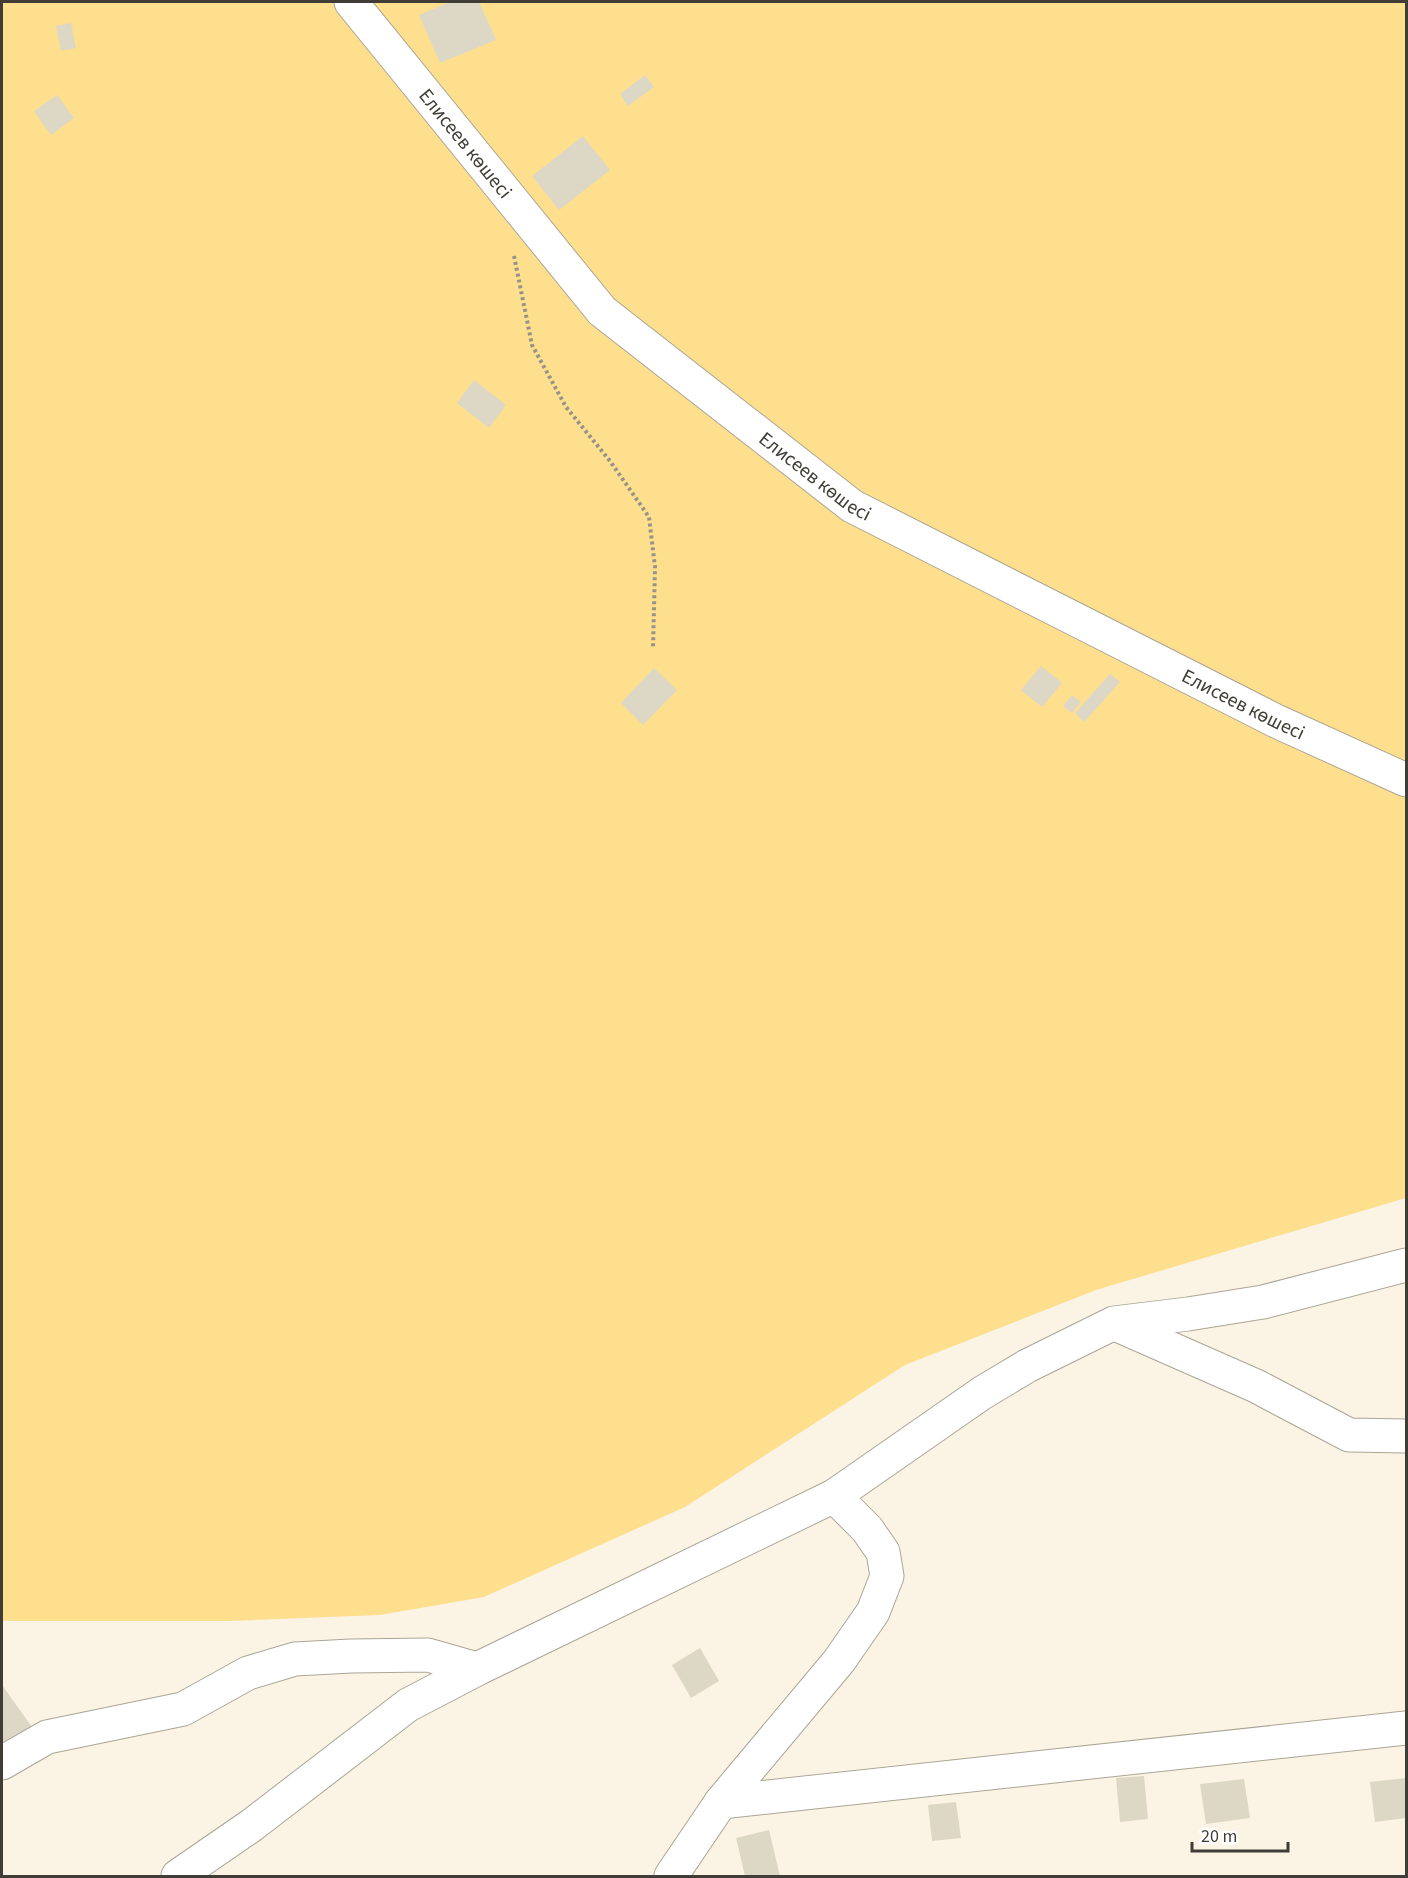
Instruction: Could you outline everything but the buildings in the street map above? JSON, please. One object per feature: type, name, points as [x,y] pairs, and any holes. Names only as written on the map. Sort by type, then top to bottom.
[{"type":"street","name":"Елисеев көшесі","points":[[351,2],[602,311],[852,506],[1276,721],[1407,780]]},
{"type":"street","points":[[178,1876],[252,1825],[408,1705],[477,1669],[834,1496],[1027,1366],[1114,1323],[1263,1302],[1407,1265]]},
{"type":"street","points":[[1114,1323],[1256,1386],[1349,1435],[1407,1436]]},
{"type":"street","points":[[671,1876],[721,1802],[839,1661],[873,1612],[887,1576],[884,1552],[867,1529],[834,1496]]},
{"type":"street","points":[[2,1763],[47,1737],[183,1709],[248,1673],[295,1659],[428,1655],[477,1669]]},
{"type":"street","points":[[721,1802],[1407,1728]]},
{"type":"path","points":[[514,254],[514,264],[532,345],[566,407],[610,461],[649,516],[655,567],[653,648]]},
{"type":"shaded area","points":[[2,2],[1406,2],[1406,1198],[1096,1290],[905,1365],[685,1507],[484,1597],[380,1615],[231,1621],[2,1621]]}]
